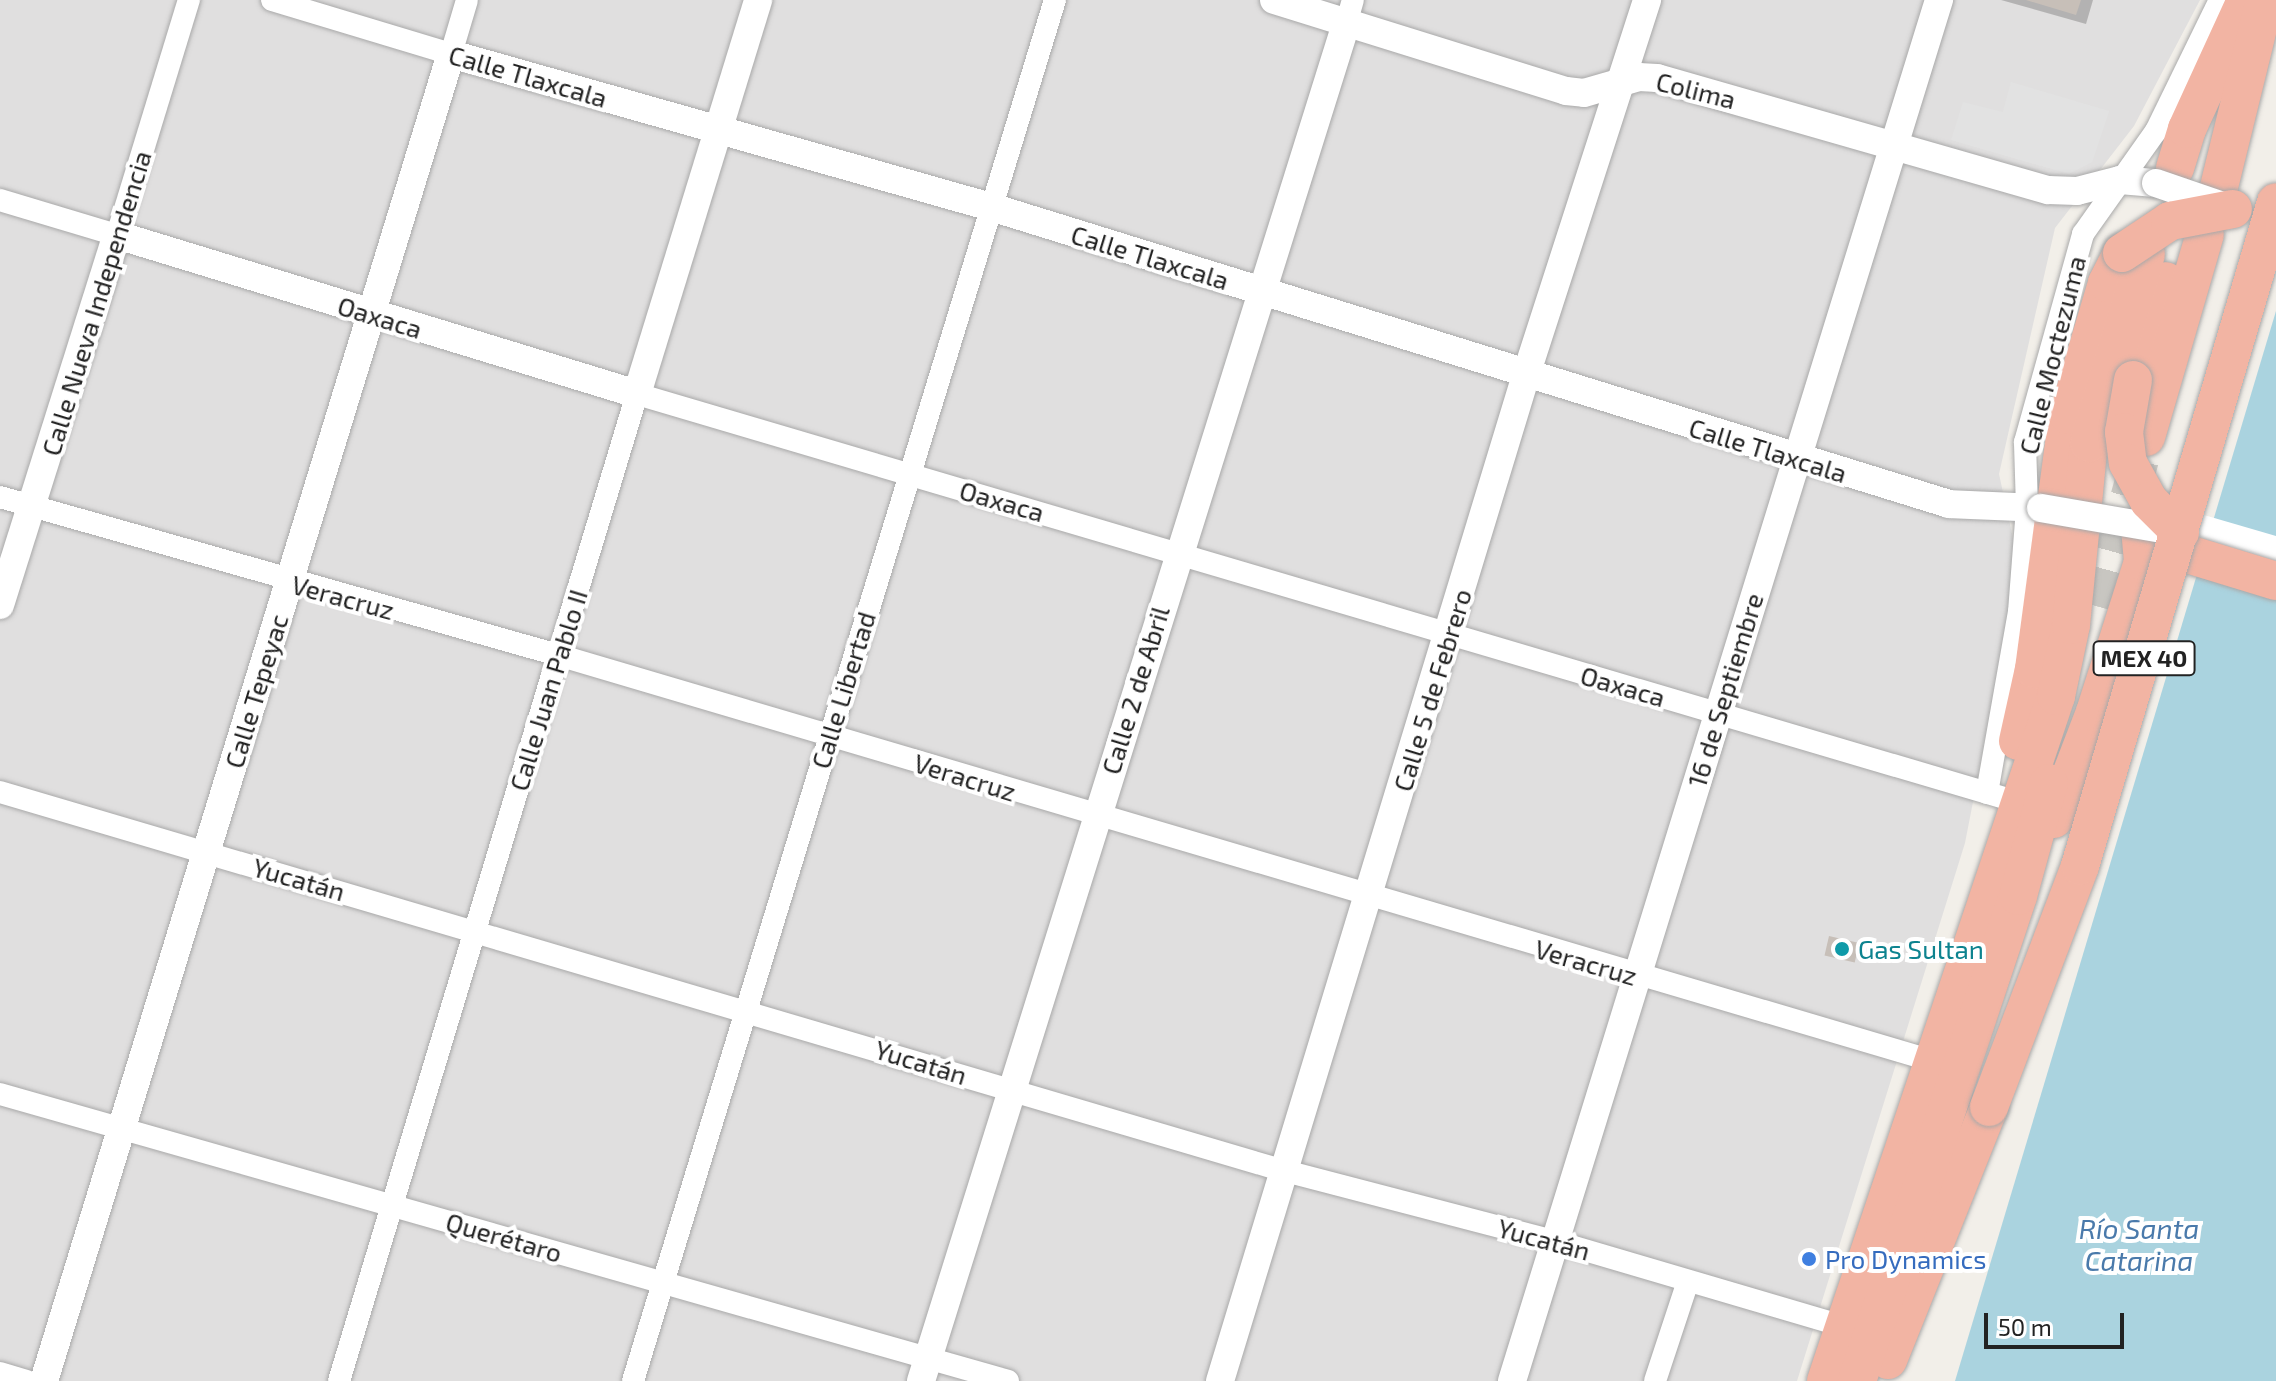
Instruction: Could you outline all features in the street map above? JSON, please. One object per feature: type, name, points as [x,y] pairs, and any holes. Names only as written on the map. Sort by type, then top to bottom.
[{"type":"highway","points":[[2004,840],[1996,796],[2034,669],[2068,415],[2103,295],[2134,254],[2170,221],[2195,187],[2234,116],[2250,4]]},
{"type":"highway","points":[[2195,187],[2250,4]]},
{"type":"highway","points":[[2195,187],[2276,223]]},
{"type":"highway","name":"MEX 40","points":[[1826,1381],[1871,1329],[2050,955],[2172,565],[2276,202]]},
{"type":"highway","points":[[2146,437],[2192,235],[2133,380],[2124,432],[2128,463],[2149,501],[2180,532],[2276,561]]},
{"type":"highway","name":"MEX 40","points":[[1857,1381],[1930,1060],[2056,696],[2071,625],[2089,443],[2134,254]]},
{"type":"highway","points":[[2020,889],[2040,857],[2095,712],[2142,545],[2191,555],[2276,581]]},
{"type":"highway","name":"MEX 40","points":[[1880,1381],[1871,1329],[2020,889],[2099,607]]},
{"type":"street","name":"Calle Nueva Independencia","points":[[0,605],[189,0]]},
{"type":"street","name":"Calle Tlaxcala","points":[[272,0],[718,131],[991,207],[1797,460],[1949,504],[2034,508],[2142,545],[2180,532]]},
{"type":"street","name":"Calle Tepeyac","points":[[44,1381],[467,0]]},
{"type":"street","name":"Calle Juan Pablo II","points":[[339,1381],[758,0]]},
{"type":"street","name":"Calle Libertad","points":[[633,1381],[743,1008],[1055,0]]},
{"type":"street","name":"Colima","points":[[1274,0],[1350,12],[1566,91],[1584,93],[1621,81],[1657,78],[1893,143],[2048,190],[2077,191],[2120,180],[2195,187]]},
{"type":"street","name":"Calle 5 de Febrero","points":[[1220,1381],[1281,1170],[1450,637],[1526,375],[1647,0]]},
{"type":"street","name":"16 de Septiembre","points":[[1512,1381],[1939,0]]},
{"type":"street","name":"Calle Moctezuma","points":[[1996,796],[2034,508],[2025,442],[2083,234],[2250,4]]},
{"type":"street","name":"Calle 2 de Abril","points":[[925,1370],[1177,551],[1350,12]]},
{"type":"street","name":"Oaxaca","points":[[0,200],[637,394],[1177,551],[1450,637],[1717,712],[1996,796]]},
{"type":"street","name":"Veracruz","points":[[0,497],[289,583],[558,655],[1639,978],[1930,1060]]},
{"type":"street","name":"Yucatán","points":[[0,792],[476,928],[1281,1170],[1554,1241],[1688,1281],[1871,1329]]},
{"type":"street","name":"Querétaro","points":[[0,1094],[663,1282],[925,1370],[1008,1381]]},
{"type":"street","points":[[1655,1381],[1688,1281]]},
{"type":"street","points":[[0,1373],[26,1381]]},
{"type":"shaded area","points":[[0,0],[2200,0],[2134,126],[2055,228],[1999,474],[2019,566],[1965,843],[1797,1381],[0,1381]]},
{"type":"shaded area","points":[[2011,82],[2109,111],[2092,162],[2069,174],[1951,140],[1963,102],[2003,112]]},
{"type":"water","name":"Río Santa Catarina","points":[[2276,311],[2276,1381],[1955,1381]]},
{"type":"pier","points":[[2204,515],[2276,536],[2276,591],[2189,565]]},
{"type":"building","points":[[2026,0],[2081,0],[2076,15]]},
{"type":"building","name":"Gas Sultan","points":[[1829,936],[1859,943],[1855,962],[1825,955]]},
{"type":"tunnel","points":[[2099,607],[2142,452]]},
{"type":"place","name":"Gas Sultan","points":[[1842,949]]},
{"type":"place","name":"Pro Dynamics","points":[[1809,1259]]}]
